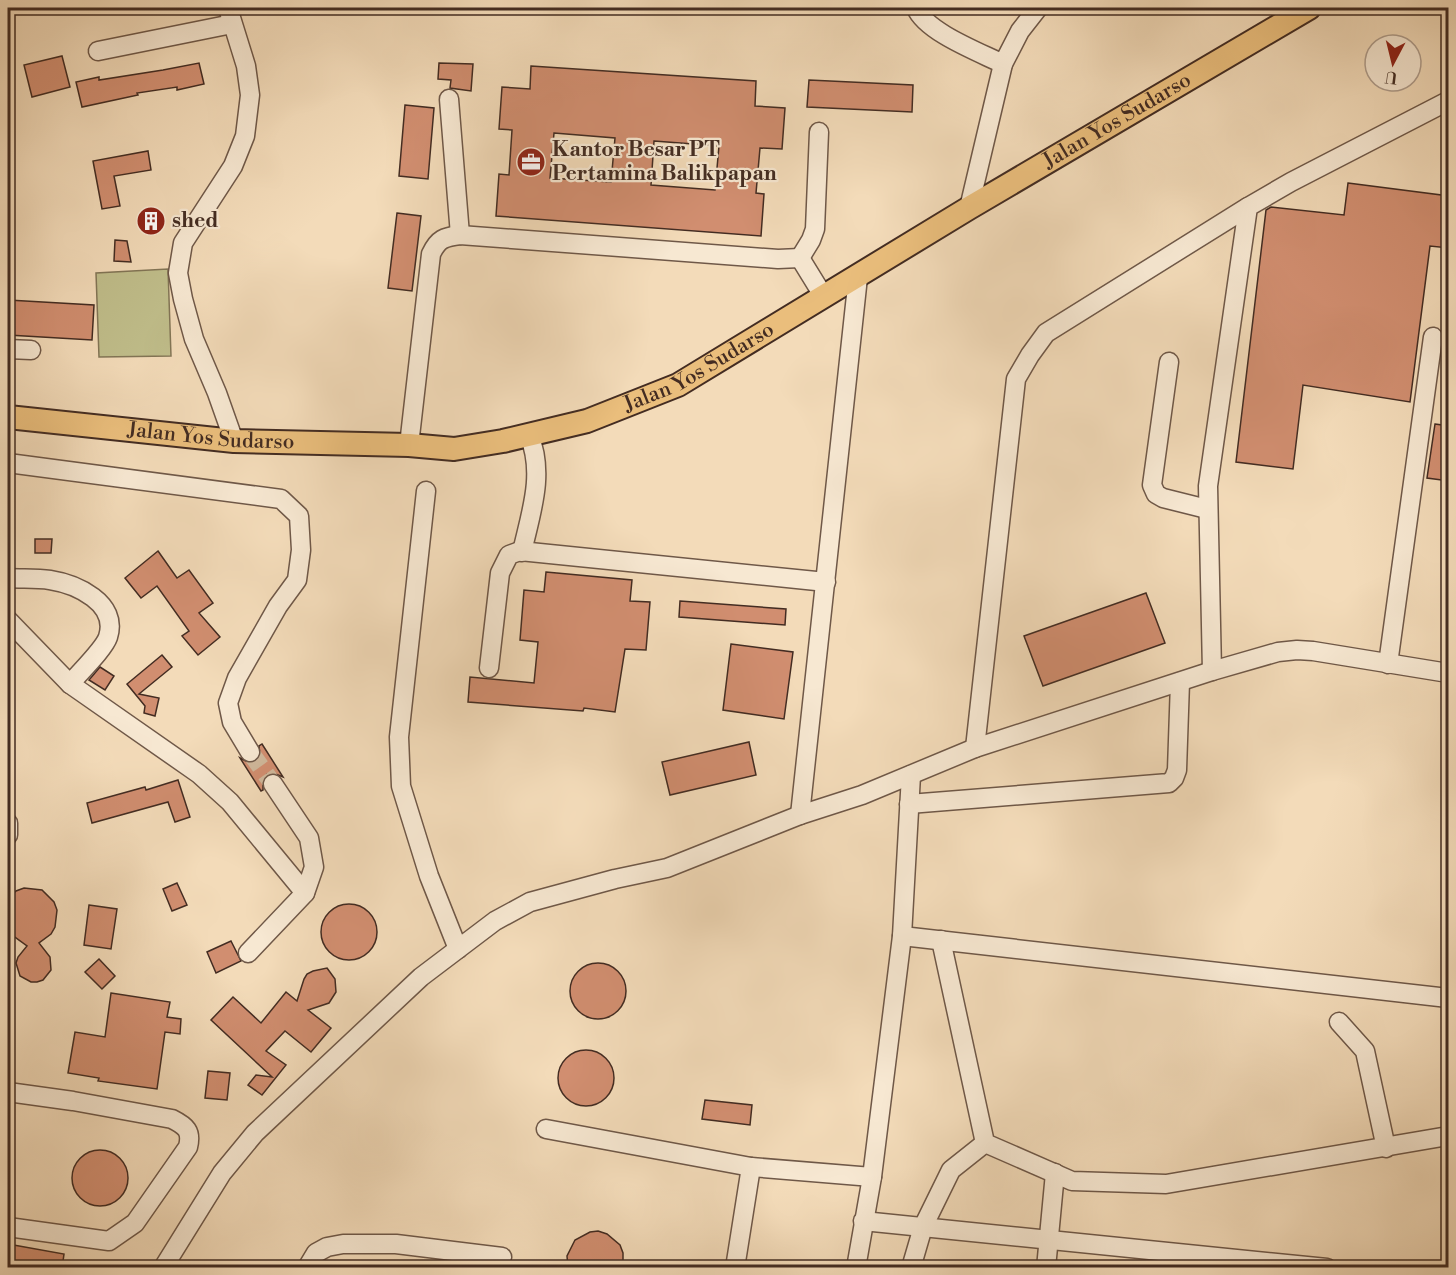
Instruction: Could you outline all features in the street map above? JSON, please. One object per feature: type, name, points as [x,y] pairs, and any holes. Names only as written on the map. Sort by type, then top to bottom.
[{"type":"main road","name":"Jalan Yos Sudarso","points":[[8,417],[234,441],[409,445],[454,449],[587,422],[678,385],[1297,11]]},
{"type":"street","points":[[916,8],[919,14],[942,34],[1003,64]]},
{"type":"street","points":[[969,208],[1003,64],[1020,31],[1038,8]]},
{"type":"street","points":[[98,51],[230,16],[246,66],[250,95],[245,136],[233,166],[183,243],[178,273],[194,339],[234,441]]},
{"type":"street","points":[[449,99],[460,235]]},
{"type":"street","points":[[975,748],[1016,379],[1046,333],[1248,207],[1449,100]]},
{"type":"street","points":[[800,258],[815,229],[819,132]]},
{"type":"street","points":[[1212,671],[1208,486],[1248,207]]},
{"type":"street","points":[[409,445],[431,254],[436,243],[443,238],[460,235],[766,258],[800,258]]},
{"type":"street","points":[[800,258],[824,297]]},
{"type":"street","points":[[800,815],[858,277]]},
{"type":"street","points":[[1388,664],[1433,337]]},
{"type":"street","points":[[8,349],[31,350]]},
{"type":"street","points":[[1169,362],[1152,485],[1156,494],[1162,498],[1207,509]]},
{"type":"street","points":[[522,552],[537,475],[537,456],[529,435]]},
{"type":"street","points":[[8,463],[281,499],[299,516],[301,550],[297,580],[278,606],[237,678],[228,703],[232,722],[250,752]]},
{"type":"street","points":[[426,491],[399,737],[399,769],[401,786],[429,876],[458,949]]},
{"type":"street","points":[[489,668],[500,573],[509,555],[522,552],[826,582]]},
{"type":"street","points":[[8,578],[48,579],[74,586],[101,603],[111,622],[108,639],[70,684]]},
{"type":"street","points":[[8,620],[70,684],[207,781],[230,802],[305,893]]},
{"type":"street","points":[[163,1268],[222,1173],[255,1133],[420,977],[495,921],[530,902],[615,879],[667,868],[800,815],[862,795],[975,748],[1212,671],[1278,652],[1298,650],[1449,673]]},
{"type":"street","points":[[909,804],[1169,783],[1177,770],[1180,682]]},
{"type":"street","points":[[856,1268],[872,1178],[902,936],[911,775]]},
{"type":"street","points":[[248,953],[305,893],[314,867],[309,838],[273,784]]},
{"type":"street","points":[[8,823],[8,835]]},
{"type":"street","points":[[902,936],[1449,998]]},
{"type":"street","points":[[941,940],[985,1143]]},
{"type":"street","points":[[1339,1022],[1365,1051],[1386,1148]]},
{"type":"street","points":[[8,1092],[172,1119],[185,1125],[189,1131],[190,1141],[135,1223],[109,1241],[8,1227]]},
{"type":"street","points":[[546,1129],[751,1167],[872,1178]]},
{"type":"street","points":[[985,1143],[1072,1181],[1166,1184],[1449,1136]]},
{"type":"street","points":[[911,1268],[923,1227],[951,1170],[985,1143]]},
{"type":"street","points":[[735,1268],[751,1167]]},
{"type":"street","points":[[1046,1268],[1055,1173]]},
{"type":"street","points":[[863,1221],[1327,1268]]},
{"type":"street","points":[[307,1268],[316,1253],[327,1247],[344,1244],[396,1244],[502,1257]]},
{"type":"shaded area","points":[[168,269],[171,356],[99,357],[96,273]]},
{"type":"building","points":[[62,56],[70,87],[32,97],[24,65]]},
{"type":"building","points":[[199,63],[204,84],[177,90],[177,87],[137,93],[138,95],[82,107],[76,82]]},
{"type":"building","points":[[439,63],[473,64],[471,91],[450,88],[451,80],[438,79]]},
{"type":"building","name":"Kantor Besar PT Pertamina Balikpapan","points":[[531,66],[756,81],[755,106],[785,108],[782,149],[760,148],[756,193],[764,194],[761,236],[496,216],[499,174],[509,175],[512,130],[499,129],[502,87],[530,89]],"holes":[[[554,133],[615,138],[611,182],[550,178]],[[654,141],[719,146],[715,190],[651,185]]]},
{"type":"building","points":[[809,80],[913,85],[912,112],[807,107]]},
{"type":"building","points":[[405,105],[434,108],[428,179],[399,176]]},
{"type":"building","points":[[148,151],[151,170],[114,176],[120,206],[102,209],[93,161]]},
{"type":"building","points":[[1348,183],[1449,196],[1449,248],[1430,246],[1410,402],[1303,385],[1293,469],[1236,462],[1266,210],[1271,207],[1344,215]]},
{"type":"building","points":[[397,213],[421,216],[412,291],[388,288]]},
{"type":"building","points":[[115,240],[127,241],[131,262],[114,261]]},
{"type":"building","points":[[8,300],[94,305],[92,340],[8,335]]},
{"type":"building","points":[[1435,424],[1449,426],[1449,481],[1427,478]]},
{"type":"building","points":[[35,539],[52,539],[51,553],[35,553]]},
{"type":"building","points":[[158,551],[177,578],[189,570],[213,603],[199,613],[220,637],[198,655],[182,636],[189,631],[157,586],[141,598],[125,578]]},
{"type":"building","points":[[546,572],[632,580],[630,601],[650,602],[646,650],[625,649],[615,712],[584,708],[583,711],[468,702],[470,677],[534,683],[538,642],[520,640],[524,590],[544,592]]},
{"type":"building","points":[[1146,593],[1165,643],[1043,686],[1024,636]]},
{"type":"building","points":[[680,601],[786,609],[785,625],[679,617]]},
{"type":"building","points":[[731,644],[793,652],[784,719],[723,710]]},
{"type":"building","points":[[162,655],[172,667],[139,694],[159,698],[155,716],[144,713],[145,706],[127,684]]},
{"type":"building","points":[[100,667],[114,676],[105,690],[89,680]]},
{"type":"building","points":[[749,742],[756,775],[670,795],[662,762]]},
{"type":"building","points":[[262,744],[283,777],[273,773],[267,774],[261,791],[240,758],[250,763],[256,761],[260,757],[259,746]]},
{"type":"building","points":[[178,780],[190,817],[175,822],[168,802],[92,823],[87,803],[145,787],[146,790]]},
{"type":"building","points":[[177,883],[187,905],[172,911],[163,889]]},
{"type":"building","points":[[24,888],[42,890],[54,902],[57,910],[55,927],[51,934],[39,943],[50,957],[51,970],[43,980],[37,982],[31,982],[20,976],[16,963],[27,946],[8,932],[8,899],[16,891]]},
{"type":"building","points":[[349,904],[360,906],[369,912],[375,921],[377,932],[375,943],[369,952],[360,958],[349,960],[338,958],[329,952],[323,943],[321,932],[323,921],[329,912],[338,906]]},
{"type":"building","points":[[89,905],[117,909],[111,949],[84,945]]},
{"type":"building","points":[[231,941],[241,961],[216,973],[207,952]]},
{"type":"building","points":[[99,959],[115,976],[102,989],[85,972]]},
{"type":"building","points":[[598,963],[609,965],[618,971],[624,980],[626,991],[624,1002],[618,1011],[609,1017],[598,1019],[587,1017],[578,1011],[572,1002],[570,991],[572,980],[578,971],[587,965]]},
{"type":"building","points":[[327,968],[335,979],[336,992],[329,1003],[308,1010],[331,1028],[311,1052],[285,1031],[266,1051],[286,1065],[262,1095],[248,1085],[256,1075],[272,1077],[211,1020],[233,997],[261,1023],[286,992],[297,1001],[307,974]]},
{"type":"building","points":[[111,993],[170,1002],[167,1017],[181,1019],[180,1034],[165,1032],[157,1089],[98,1081],[99,1078],[68,1073],[75,1032],[105,1037]]},
{"type":"building","points":[[586,1050],[597,1052],[606,1058],[612,1067],[614,1078],[612,1089],[606,1098],[597,1104],[586,1106],[575,1104],[566,1098],[560,1089],[558,1078],[560,1067],[566,1058],[575,1052]]},
{"type":"building","points":[[208,1071],[230,1073],[227,1100],[205,1098]]},
{"type":"building","points":[[705,1100],[752,1105],[750,1125],[702,1119]]},
{"type":"building","points":[[100,1150],[111,1152],[120,1158],[126,1167],[128,1178],[126,1189],[120,1198],[111,1204],[100,1206],[89,1204],[80,1198],[74,1189],[72,1178],[74,1167],[80,1158],[89,1152]]},
{"type":"building","points":[[598,1231],[607,1234],[620,1245],[623,1253],[623,1268],[568,1268],[567,1256],[575,1240],[590,1232]]},
{"type":"building","points":[[8,1244],[64,1254],[62,1268],[8,1268]]},
{"type":"tunnel","points":[[250,752],[273,784]]},
{"type":"place","name":"Kantor Besar PT Pertamina Balikpapan","points":[[531,162]]},
{"type":"place","name":"shed","points":[[151,221]]}]
